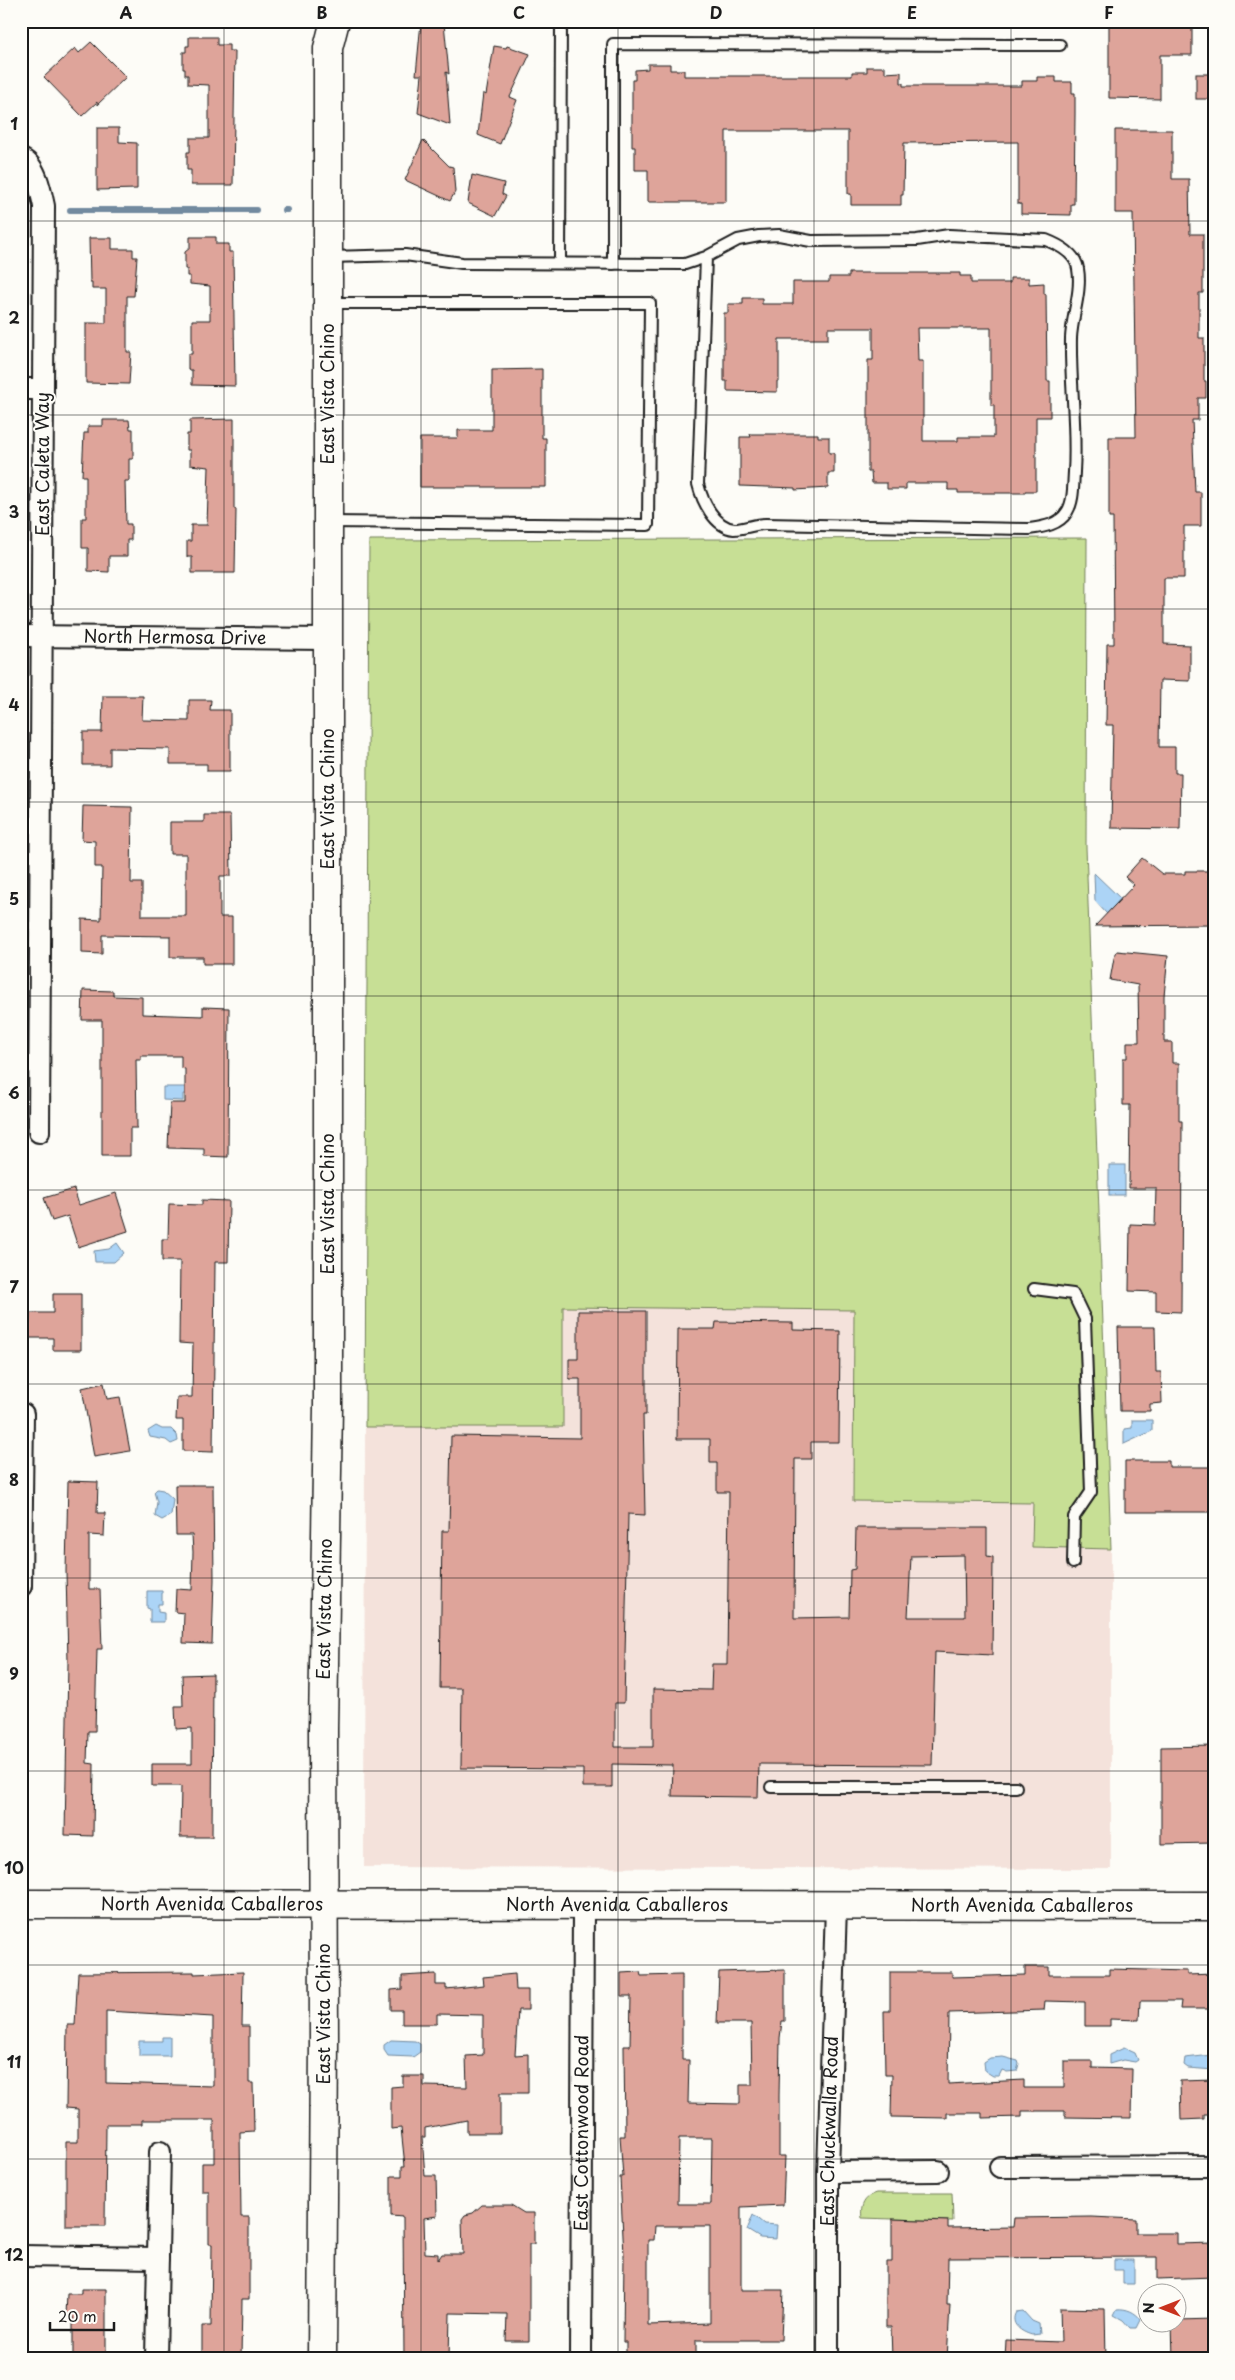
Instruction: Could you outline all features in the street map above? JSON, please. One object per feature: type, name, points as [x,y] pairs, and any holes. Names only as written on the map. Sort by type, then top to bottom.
[{"type":"main road","name":"East Vista Chino","points":[[320,21],[328,48]]},
{"type":"main road","name":"East Vista Chino","points":[[322,2359],[322,1730],[328,1406],[328,48],[335,21]]},
{"type":"main road","name":"North Avenida Caballeros","points":[[21,1904],[1214,1906]]},
{"type":"street","name":"East Caleta Way","points":[[23,160],[39,181],[44,206],[39,1132]]},
{"type":"street","points":[[21,389],[43,389]]},
{"type":"street","name":"North Hermosa Drive","points":[[21,636],[328,639]]},
{"type":"street","points":[[21,1586],[23,1414]]},
{"type":"street","name":"East Chuckwalla Road","points":[[828,2359],[828,2172],[836,1905]]},
{"type":"street","name":"East Cottonwood Road","points":[[581,2359],[583,1906]]},
{"type":"street","points":[[156,2359],[160,2152]]},
{"type":"street","points":[[1000,2167],[1214,2166]]},
{"type":"street","points":[[828,2172],[938,2171]]},
{"type":"street","points":[[21,2256],[158,2258]]},
{"type":"lane","points":[[560,264],[561,21]]},
{"type":"lane","points":[[614,264],[613,44],[1060,45]]},
{"type":"lane","points":[[328,257],[406,255],[426,256],[446,262],[462,263],[685,264],[706,257],[738,240],[759,236],[780,236],[811,241],[917,240],[949,236],[1046,240],[1057,244],[1069,253],[1078,268],[1072,336],[1076,439],[1072,497],[1067,512],[1058,521],[1045,527],[1030,529],[775,524],[756,524],[732,529],[720,522],[701,497],[698,484],[706,257]]},
{"type":"lane","points":[[328,303],[650,303],[648,525],[328,522]]},
{"type":"lane","points":[[1034,1289],[1073,1294],[1085,1318],[1091,1492],[1074,1517],[1073,1563]]},
{"type":"lane","points":[[771,1788],[1016,1787]]},
{"type":"shaded area","points":[[563,1307],[854,1310],[853,1501],[1033,1503],[1032,1547],[1111,1549],[1111,1869],[364,1867],[365,1427],[563,1427]]},
{"type":"green space","points":[[1087,538],[1086,847],[1111,1549],[1032,1547],[1033,1503],[853,1501],[854,1310],[563,1307],[563,1427],[365,1427],[369,540]]},
{"type":"green space","points":[[877,2193],[952,2193],[953,2221],[862,2218],[864,2202]]},
{"type":"water","points":[[1094,873],[1121,899],[1107,914],[1095,901]]},
{"type":"water","points":[[163,1087],[201,1087],[201,1094],[183,1094],[183,1101],[163,1100]]},
{"type":"water","points":[[1109,1165],[1125,1165],[1125,1195],[1109,1195]]},
{"type":"water","points":[[117,1243],[124,1253],[114,1262],[95,1262],[94,1251],[109,1249]]},
{"type":"water","points":[[1132,1420],[1152,1420],[1152,1431],[1124,1444],[1124,1429],[1132,1428]]},
{"type":"water","points":[[156,1426],[162,1429],[171,1429],[177,1435],[178,1441],[171,1444],[166,1440],[150,1437],[148,1431]]},
{"type":"water","points":[[157,1489],[163,1490],[173,1499],[171,1515],[162,1520],[155,1516],[157,1502],[154,1492]]},
{"type":"water","points":[[147,1591],[162,1591],[162,1604],[158,1604],[158,1612],[164,1613],[164,1622],[150,1622],[150,1609],[147,1608]]},
{"type":"water","points":[[162,2037],[170,2037],[170,2056],[139,2056],[139,2041],[162,2041]]},
{"type":"water","points":[[391,2040],[415,2041],[420,2044],[420,2052],[413,2057],[388,2056],[384,2050],[384,2045]]},
{"type":"water","points":[[1124,2048],[1135,2053],[1138,2060],[1135,2062],[1123,2060],[1109,2064],[1109,2055]]},
{"type":"water","points":[[1214,2056],[1214,2070],[1188,2068],[1184,2065],[1185,2058]]},
{"type":"water","points":[[1003,2057],[1018,2061],[1017,2071],[1007,2072],[1002,2070],[999,2076],[993,2076],[985,2071],[984,2062],[990,2058]]},
{"type":"water","points":[[753,2215],[764,2224],[777,2225],[776,2239],[760,2238],[747,2230]]},
{"type":"water","points":[[1114,2260],[1134,2260],[1134,2284],[1123,2284],[1123,2270],[1114,2270]]},
{"type":"water","points":[[1117,2309],[1134,2313],[1138,2317],[1137,2328],[1130,2328],[1123,2320],[1114,2315]]},
{"type":"water","points":[[1023,2311],[1032,2321],[1039,2324],[1040,2334],[1032,2335],[1017,2327],[1014,2316],[1016,2312]]},
{"type":"building","points":[[1109,21],[1192,21],[1192,55],[1160,55],[1160,99],[1109,98]]},
{"type":"building","points":[[421,22],[444,23],[449,74],[446,72],[450,125],[418,113],[422,75],[416,75]]},
{"type":"building","points":[[189,37],[217,37],[217,45],[229,45],[229,51],[235,51],[233,185],[191,185],[191,170],[187,170],[187,152],[190,152],[190,138],[209,138],[209,85],[188,84],[188,75],[185,75],[185,69],[183,69],[183,52],[186,52],[186,46],[189,46]]},
{"type":"building","points":[[91,42],[126,77],[97,105],[97,102],[82,116],[44,77],[75,48],[79,53]]},
{"type":"building","points":[[494,46],[506,48],[507,46],[530,54],[510,97],[517,100],[500,144],[478,135],[483,93],[486,95]]},
{"type":"building","points":[[648,64],[670,64],[670,70],[684,70],[684,76],[852,76],[852,72],[867,72],[867,67],[885,67],[885,73],[901,72],[901,83],[903,83],[903,86],[1022,86],[1022,81],[1037,81],[1037,77],[1056,77],[1056,82],[1072,82],[1072,93],[1075,93],[1075,114],[1074,204],[1071,204],[1071,215],[1021,214],[1021,204],[1018,204],[1018,142],[904,143],[903,195],[901,195],[901,205],[851,205],[851,194],[848,194],[848,131],[726,131],[726,202],[648,202],[648,170],[635,170],[635,147],[632,147],[632,80],[635,80],[635,70],[648,69]]},
{"type":"building","points":[[1196,74],[1214,74],[1214,99],[1196,99]]},
{"type":"building","points":[[97,128],[119,128],[119,142],[137,143],[137,189],[97,190]]},
{"type":"building","points":[[1115,130],[1172,130],[1172,179],[1189,179],[1190,234],[1203,234],[1203,293],[1199,293],[1199,338],[1204,338],[1206,398],[1198,398],[1198,420],[1192,420],[1195,492],[1201,492],[1201,526],[1184,526],[1184,578],[1164,578],[1164,644],[1190,645],[1190,681],[1160,680],[1159,747],[1175,747],[1175,773],[1181,773],[1180,829],[1111,828],[1113,725],[1106,725],[1107,644],[1114,644],[1113,518],[1109,518],[1109,437],[1136,437],[1133,213],[1115,213]]},
{"type":"building","points":[[423,140],[449,166],[453,167],[455,192],[450,201],[405,180]]},
{"type":"building","points":[[472,175],[504,183],[502,194],[506,196],[495,216],[468,203]]},
{"type":"building","points":[[190,237],[216,237],[216,244],[229,244],[229,252],[233,252],[235,386],[192,385],[192,370],[188,370],[188,354],[192,354],[192,320],[210,320],[210,286],[190,284],[190,276],[187,276],[187,269],[185,269],[185,252],[190,248]]},
{"type":"building","points":[[89,238],[112,238],[112,249],[133,249],[133,257],[137,257],[134,296],[127,296],[127,352],[131,352],[129,384],[86,383],[86,323],[106,323],[106,289],[92,289],[92,282],[90,282]]},
{"type":"building","points":[[849,273],[960,273],[960,276],[971,276],[971,283],[1010,283],[1010,278],[1029,278],[1029,284],[1044,283],[1044,294],[1046,294],[1047,381],[1050,381],[1050,417],[1036,417],[1036,491],[1025,491],[1025,493],[958,493],[958,490],[948,490],[948,483],[906,483],[906,489],[887,489],[887,483],[872,483],[871,472],[868,472],[868,360],[873,360],[873,328],[828,328],[828,339],[779,339],[779,381],[777,381],[777,392],[727,391],[727,381],[724,381],[724,313],[728,313],[728,304],[743,304],[743,298],[762,298],[762,304],[793,304],[793,282],[829,282],[829,277],[849,277]],"holes":[[[917,328],[991,328],[991,405],[994,405],[994,437],[958,437],[958,441],[923,441],[923,361],[918,361]]]},
{"type":"building","points":[[542,369],[542,438],[546,438],[546,487],[420,487],[420,438],[458,438],[458,430],[492,430],[492,370]]},
{"type":"building","points":[[234,419],[235,573],[192,573],[192,557],[187,557],[187,541],[191,541],[191,525],[207,525],[209,467],[190,465],[190,450],[187,450],[187,434],[190,434],[190,420]]},
{"type":"building","points":[[103,420],[129,420],[130,429],[133,429],[133,459],[129,459],[129,481],[125,481],[126,524],[131,524],[131,540],[127,540],[127,556],[109,556],[109,572],[88,571],[88,548],[82,548],[82,518],[86,518],[86,476],[82,476],[84,433],[88,433],[88,426],[103,426]]},
{"type":"building","points":[[750,434],[818,434],[818,437],[829,437],[829,453],[834,453],[834,473],[828,473],[828,488],[795,490],[795,488],[740,486],[740,437],[751,437]]},
{"type":"building","points":[[103,696],[143,696],[142,720],[189,721],[189,700],[211,700],[210,710],[230,710],[230,771],[207,771],[207,764],[170,764],[170,749],[110,748],[110,765],[83,765],[83,732],[102,732]]},
{"type":"building","points":[[83,806],[132,807],[131,883],[142,883],[142,916],[186,916],[186,854],[170,854],[170,822],[204,822],[204,815],[230,815],[231,876],[220,876],[220,917],[232,917],[232,964],[203,964],[203,957],[170,957],[170,936],[102,935],[102,954],[82,953],[82,919],[101,920],[102,867],[95,867],[95,841],[82,840]]},
{"type":"building","points":[[1142,858],[1162,874],[1185,874],[1185,871],[1214,871],[1214,925],[1095,926],[1134,885],[1125,877]]},
{"type":"building","points":[[1117,951],[1168,956],[1164,996],[1164,1042],[1172,1042],[1172,1063],[1179,1063],[1179,1121],[1182,1121],[1181,1312],[1156,1311],[1156,1292],[1129,1291],[1130,1224],[1155,1225],[1156,1188],[1129,1188],[1130,1105],[1123,1105],[1123,1058],[1127,1058],[1127,1042],[1139,1042],[1138,985],[1110,980]]},
{"type":"building","points":[[83,990],[113,991],[113,996],[142,997],[142,1014],[203,1016],[203,1007],[229,1008],[228,1157],[204,1156],[204,1149],[168,1148],[170,1103],[185,1103],[185,1069],[181,1068],[181,1056],[141,1056],[141,1060],[136,1060],[137,1128],[130,1128],[130,1156],[102,1156],[102,1020],[82,1020]]},
{"type":"building","points":[[74,1189],[79,1205],[116,1193],[128,1231],[78,1247],[68,1216],[52,1221],[44,1198]]},
{"type":"building","points":[[202,1200],[229,1201],[228,1262],[215,1262],[213,1452],[183,1451],[183,1420],[176,1420],[177,1397],[192,1397],[193,1344],[179,1343],[180,1261],[162,1261],[162,1239],[168,1239],[169,1204],[202,1205]]},
{"type":"building","points":[[53,1294],[81,1294],[81,1350],[53,1350],[53,1338],[29,1338],[30,1313],[53,1313]]},
{"type":"building","points":[[578,1311],[646,1311],[646,1415],[643,1415],[645,1515],[628,1514],[624,1703],[615,1703],[615,1747],[653,1747],[653,1689],[711,1690],[712,1664],[727,1664],[729,1492],[717,1492],[717,1463],[710,1463],[710,1439],[677,1439],[678,1329],[715,1329],[716,1322],[793,1323],[793,1330],[840,1331],[839,1442],[811,1442],[811,1459],[795,1459],[794,1618],[849,1617],[850,1570],[855,1569],[856,1528],[987,1528],[987,1556],[993,1557],[992,1655],[935,1652],[932,1765],[759,1764],[758,1797],[672,1796],[673,1765],[612,1764],[612,1787],[583,1787],[583,1769],[461,1768],[462,1688],[440,1688],[442,1531],[449,1531],[451,1436],[580,1438],[580,1379],[569,1379],[569,1359],[578,1359]],"holes":[[[964,1555],[965,1617],[908,1617],[911,1556]]]},
{"type":"building","points":[[1118,1327],[1155,1327],[1156,1372],[1161,1372],[1162,1403],[1150,1404],[1150,1411],[1120,1411]]},
{"type":"building","points":[[104,1383],[107,1399],[120,1397],[130,1451],[94,1457],[82,1388]]},
{"type":"building","points":[[1125,1461],[1169,1461],[1169,1467],[1214,1467],[1212,1512],[1125,1512]]},
{"type":"building","points":[[68,1481],[98,1482],[97,1513],[105,1513],[104,1536],[89,1535],[89,1589],[100,1589],[102,1649],[97,1649],[95,1731],[88,1731],[87,1763],[94,1764],[93,1836],[65,1835],[68,1662],[66,1571]]},
{"type":"building","points":[[175,1485],[213,1485],[214,1580],[212,1644],[183,1643],[184,1613],[175,1612],[176,1589],[192,1590],[193,1552],[192,1535],[176,1535]]},
{"type":"building","points":[[213,1674],[212,1837],[180,1837],[181,1786],[152,1786],[152,1764],[192,1764],[192,1728],[176,1729],[175,1706],[183,1706],[182,1675]]},
{"type":"building","points":[[1214,1746],[1214,1843],[1161,1844],[1161,1747]]},
{"type":"building","points":[[1025,1967],[1049,1967],[1049,1975],[1109,1975],[1109,1969],[1187,1971],[1187,1975],[1214,1974],[1214,2009],[1180,2009],[1181,2001],[1140,2001],[1139,2020],[1110,2019],[1110,2026],[1085,2026],[1085,2002],[1045,2001],[1044,2010],[949,2013],[948,2084],[1024,2080],[1024,2088],[1064,2088],[1064,2061],[1092,2061],[1092,2068],[1132,2069],[1131,2118],[1065,2117],[1065,2111],[1022,2111],[1022,2117],[982,2118],[982,2113],[947,2113],[947,2118],[891,2117],[892,2075],[885,2075],[884,2011],[890,2011],[890,1972],[952,1972],[952,1977],[1025,1975]]},
{"type":"building","points":[[785,1970],[785,2021],[782,2021],[780,2038],[779,2096],[779,2156],[785,2156],[783,2205],[741,2207],[741,2290],[783,2290],[781,2340],[696,2340],[696,2359],[626,2359],[626,2342],[623,2342],[624,2255],[620,2177],[623,2177],[620,2136],[625,2136],[624,2046],[630,2046],[631,1996],[621,1996],[621,1973],[640,1972],[641,1976],[682,1975],[682,2060],[689,2060],[688,2103],[740,2104],[740,2085],[752,2085],[751,2023],[717,2023],[719,1972]],"holes":[[[679,2138],[712,2138],[711,2204],[678,2204]],[[655,2226],[710,2226],[710,2323],[648,2325],[648,2240],[654,2240]]]},
{"type":"building","points":[[194,1972],[194,1974],[243,1972],[242,2026],[249,2026],[249,2083],[253,2083],[254,2131],[240,2132],[241,2217],[249,2217],[249,2299],[242,2299],[241,2359],[214,2359],[214,2353],[202,2353],[202,2326],[211,2326],[212,2244],[209,2244],[209,2192],[202,2192],[202,2163],[214,2163],[214,2120],[142,2120],[142,2124],[106,2124],[105,2226],[66,2226],[66,2142],[78,2142],[78,2109],[66,2108],[67,2025],[75,2025],[78,1973]],"holes":[[[106,2011],[213,2017],[213,2086],[106,2083]]]},
{"type":"building","points":[[436,1974],[436,1985],[446,1985],[446,1989],[484,1985],[483,1977],[515,1974],[516,1990],[528,1990],[528,2010],[518,2010],[515,2055],[528,2054],[528,2093],[500,2093],[500,2133],[467,2133],[467,2120],[425,2128],[425,2137],[422,2137],[425,2176],[436,2176],[437,2216],[424,2218],[425,2253],[438,2254],[438,2260],[442,2254],[463,2254],[462,2219],[465,2215],[473,2213],[482,2205],[511,2205],[524,2213],[534,2213],[534,2244],[529,2244],[529,2341],[506,2341],[507,2314],[450,2313],[449,2359],[404,2359],[403,2217],[391,2216],[391,2176],[402,2176],[402,2166],[405,2166],[401,2128],[391,2129],[391,2087],[403,2086],[403,2076],[424,2076],[424,2086],[467,2087],[466,2056],[483,2055],[483,2015],[437,2014],[437,2024],[402,2024],[402,2010],[391,2010],[391,1990],[402,1989],[402,1976]]},
{"type":"building","points":[[1214,2080],[1214,2115],[1204,2115],[1204,2119],[1181,2120],[1180,2081]]},
{"type":"building","points":[[1091,2217],[1136,2219],[1136,2233],[1177,2233],[1177,2244],[1214,2243],[1214,2277],[1157,2279],[1157,2257],[948,2258],[947,2305],[950,2305],[947,2359],[892,2359],[891,2327],[886,2327],[886,2262],[892,2262],[892,2219],[948,2221],[948,2228],[1013,2227],[1014,2218]]},
{"type":"building","points":[[81,2289],[106,2289],[106,2359],[73,2359],[73,2317],[66,2315],[67,2294],[81,2294]]},
{"type":"building","points":[[1060,2308],[1105,2309],[1106,2359],[1005,2359],[1006,2340],[1061,2342]]},
{"type":"building","points":[[1214,2319],[1214,2359],[1173,2359],[1172,2332],[1188,2332],[1188,2320]]},
{"type":"waterway","points":[[70,210],[256,210]]}]
